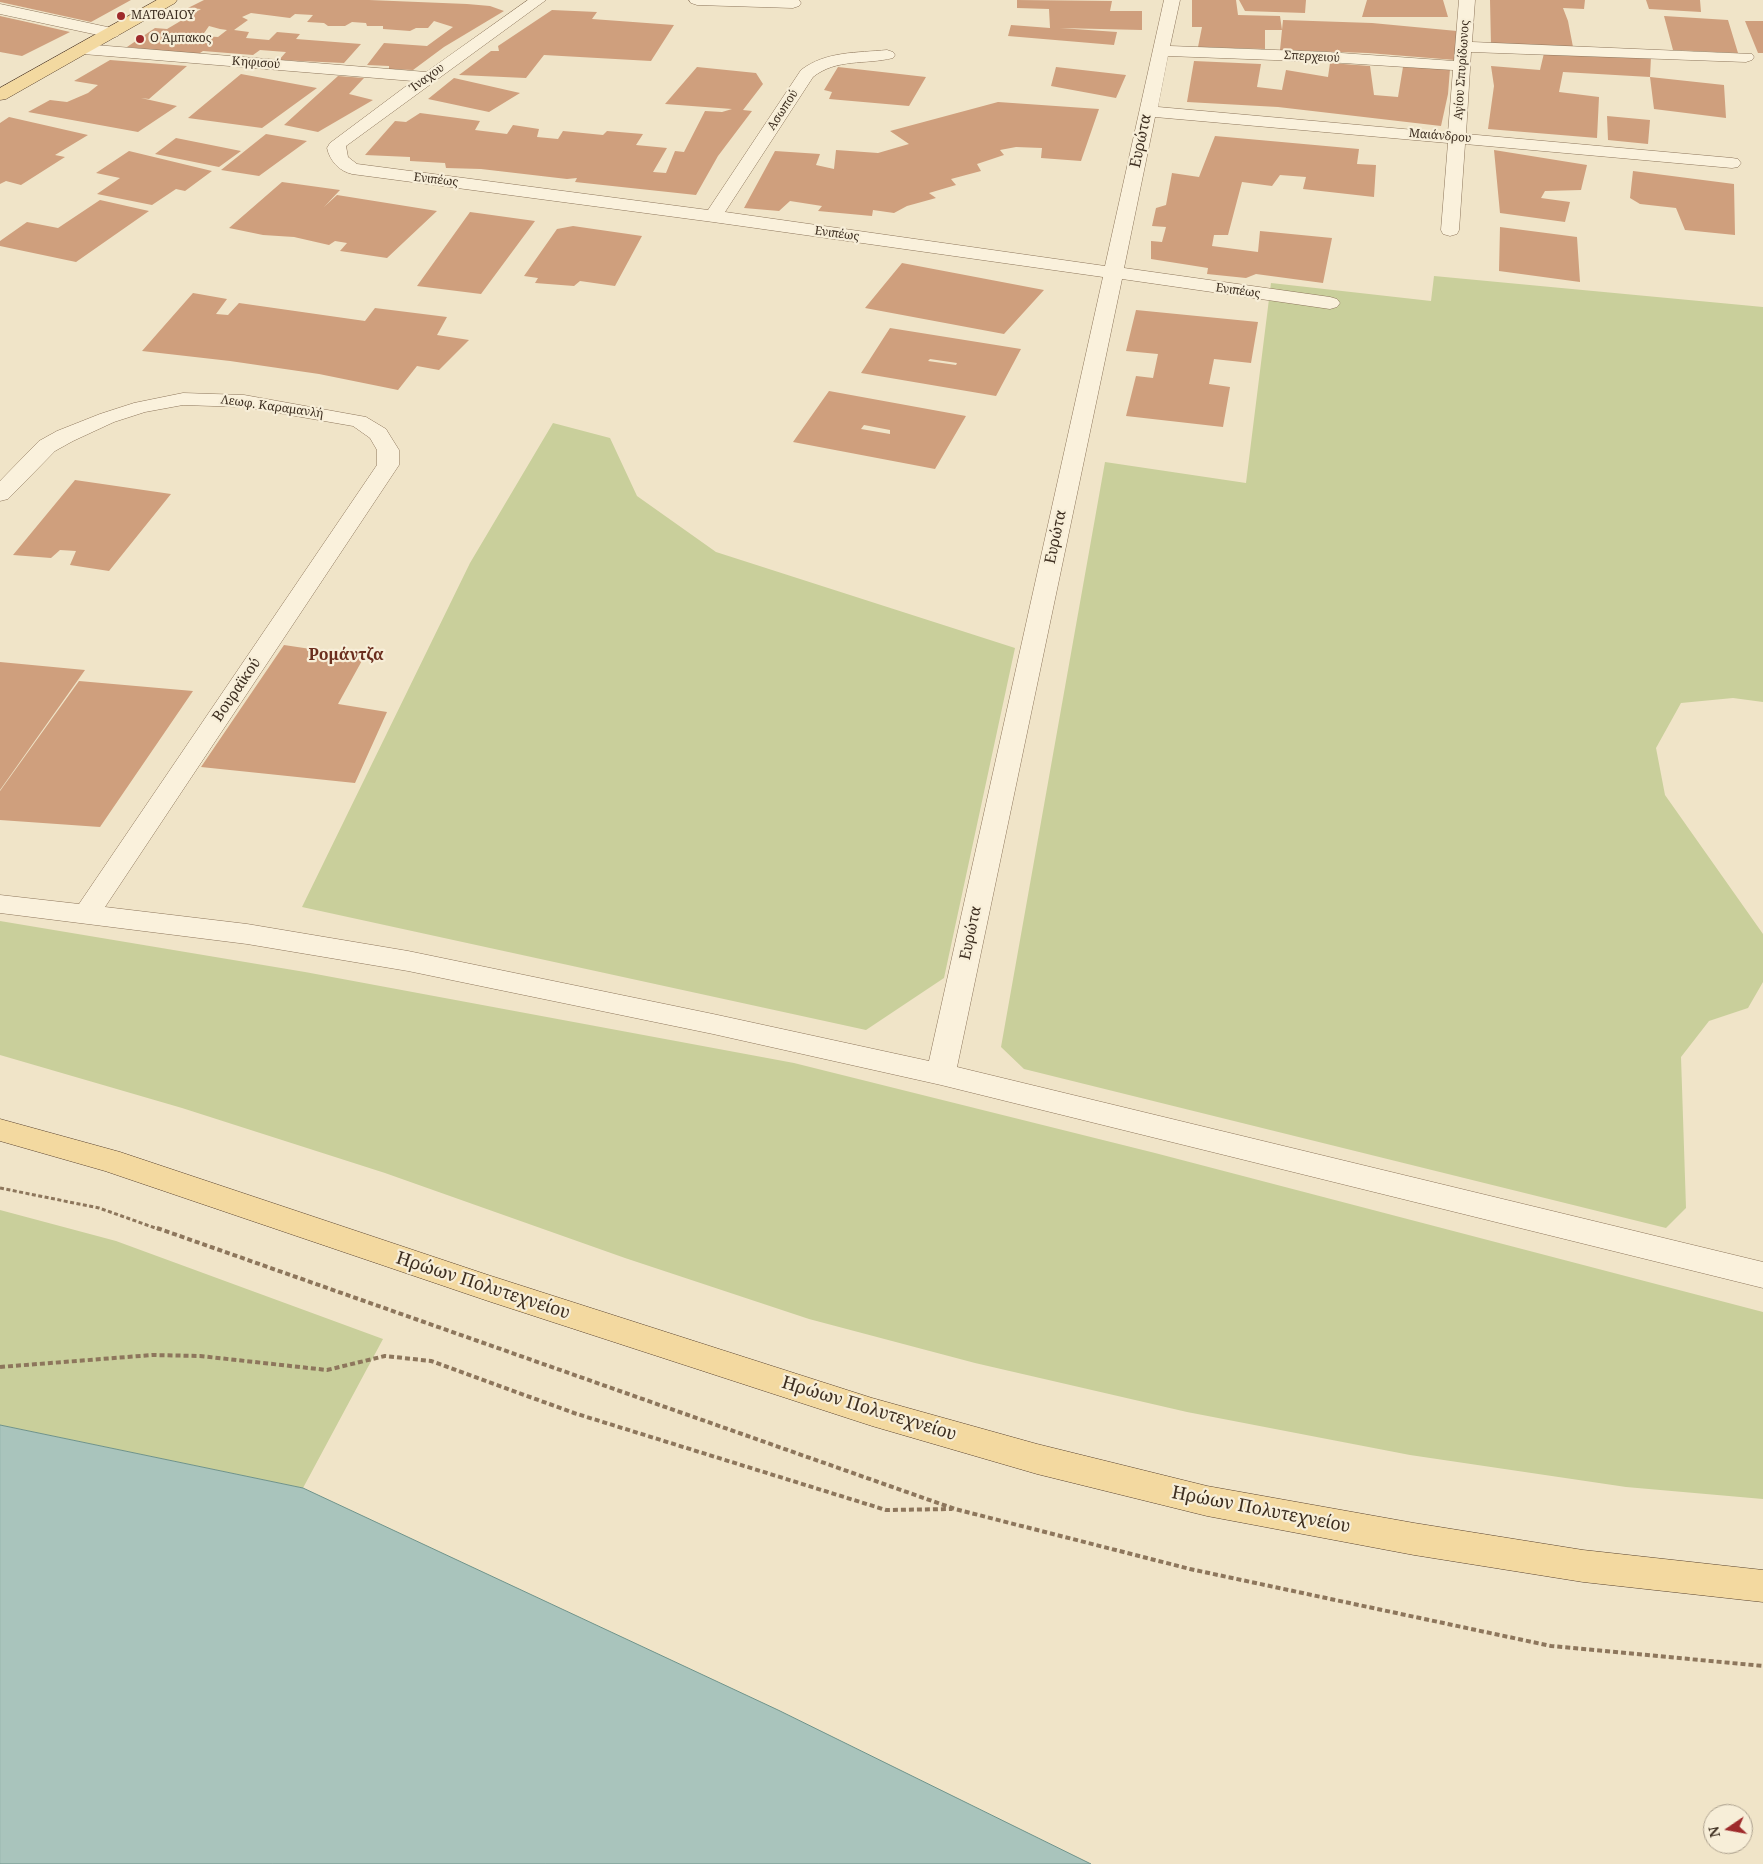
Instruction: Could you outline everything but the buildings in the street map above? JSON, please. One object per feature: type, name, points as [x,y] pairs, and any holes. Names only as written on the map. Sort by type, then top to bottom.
[{"type":"main road","points":[[0,95],[169,0]]},
{"type":"main road","name":"Ηρώων Πολυτεχνείου","points":[[0,1130],[109,1160],[488,1288],[806,1391],[1037,1460],[1207,1501],[1414,1539],[1584,1566],[1763,1586]]},
{"type":"street","name":"Ίναχου","points":[[345,166],[336,153],[339,143],[429,76],[538,0]]},
{"type":"street","points":[[697,0],[793,3]]},
{"type":"street","name":"Ευρώτα","points":[[941,1074],[1172,0]]},
{"type":"street","name":"Αγίου Σπυρίδωνος","points":[[1450,230],[1467,0]]},
{"type":"street","points":[[0,9],[112,33]]},
{"type":"street","points":[[1463,47],[1746,57]]},
{"type":"street","name":"Κηφισού","points":[[83,49],[429,76]]},
{"type":"street","name":"Σπερχειού","points":[[1161,51],[1327,57],[1462,66]]},
{"type":"street","name":"Ασωπού","points":[[713,216],[807,74],[813,68],[828,62],[887,55]]},
{"type":"street","name":"Μαιάνδρου","points":[[1148,111],[1732,163]]},
{"type":"street","name":"Ενιπέως","points":[[345,166],[352,169],[713,216],[1113,274],[1330,303]]},
{"type":"street","name":"Λεωφ. Καραμανλή","points":[[0,494],[47,446],[84,427],[141,407],[183,399],[244,400],[359,421],[378,434],[388,450],[388,465]]},
{"type":"street","name":"Βουραϊκού","points":[[86,914],[388,465]]},
{"type":"street","points":[[0,904],[247,934],[408,961],[714,1024],[941,1074],[1763,1275]]},
{"type":"path","points":[[0,1367],[154,1355],[200,1356],[327,1370],[385,1356],[431,1361],[574,1413],[886,1510],[955,1509]]},
{"type":"green space","points":[[1434,276],[1763,307],[1763,702],[1733,698],[1681,703],[1656,748],[1665,795],[1763,934],[1763,982],[1748,1008],[1709,1021],[1681,1057],[1686,1208],[1666,1228],[1024,1069],[1001,1047],[1105,462],[1246,483],[1271,283],[1431,301]]},
{"type":"green space","points":[[553,423],[610,438],[637,496],[716,552],[1015,648],[944,978],[866,1030],[302,907],[470,563]]},
{"type":"green space","points":[[0,921],[305,972],[794,1063],[1155,1153],[1763,1312],[1763,1499],[1626,1487],[1410,1455],[1187,1412],[975,1363],[809,1319],[625,1258],[385,1173],[182,1108],[0,1055]]},
{"type":"green space","points":[[0,1210],[116,1241],[383,1339],[303,1488],[0,1425]]},
{"type":"water","points":[[0,1425],[303,1488],[778,1710],[1091,1864],[0,1864]]},
{"type":"place","name":"ΜΑΤΘΑΙΟΥ","points":[[121,16]]},
{"type":"place","name":"Ο Άμπακος","points":[[140,39]]},
{"type":"district","name":"Ρομάντζα","points":[[346,655]]}]
